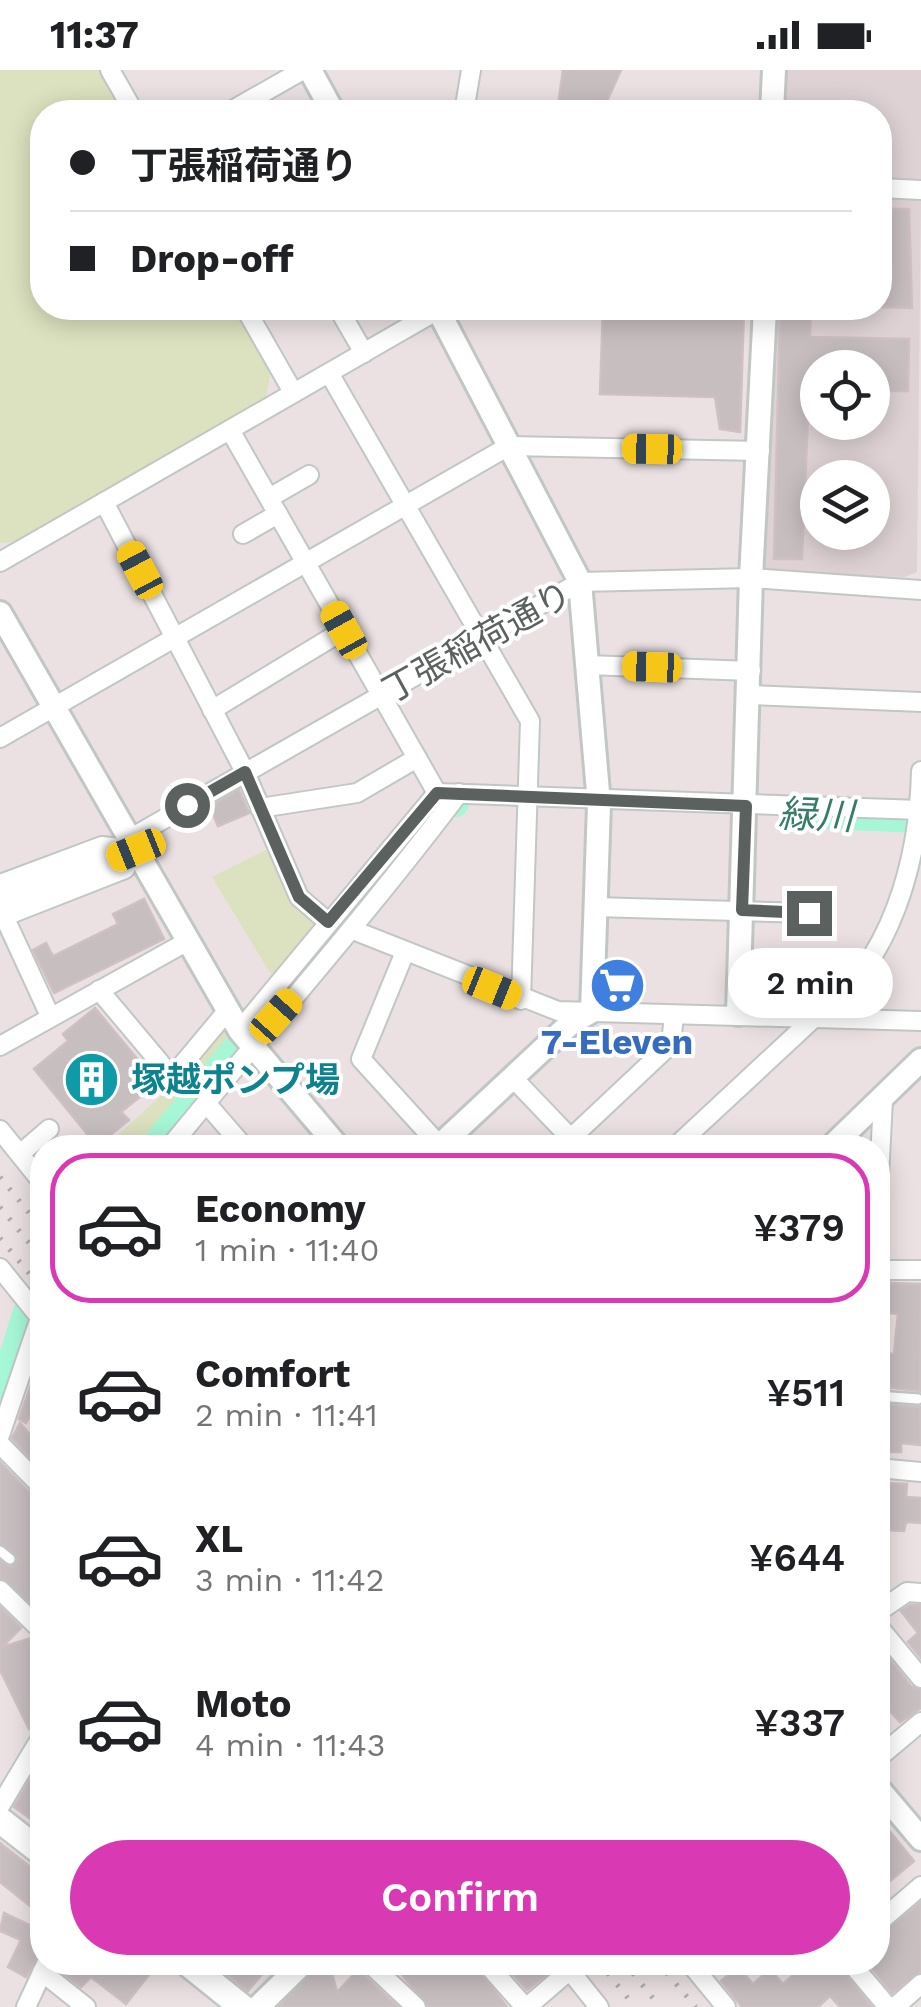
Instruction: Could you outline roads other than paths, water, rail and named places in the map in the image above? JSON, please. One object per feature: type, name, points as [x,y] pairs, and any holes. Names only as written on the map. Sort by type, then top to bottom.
[{"type":"main road","points":[[0,1820],[30,1844]]},
{"type":"main road","points":[[202,1975],[242,2007]]},
{"type":"street","points":[[110,70],[127,100]]},
{"type":"street","points":[[250,100],[302,70]]},
{"type":"street","points":[[310,70],[326,100]]},
{"type":"street","points":[[466,100],[471,70]]},
{"type":"street","points":[[773,100],[774,70]]},
{"type":"street","points":[[892,189],[921,190]]},
{"type":"street","points":[[251,320],[293,392]]},
{"type":"street","points":[[345,320],[364,353]]},
{"type":"street","points":[[0,562],[419,320]]},
{"type":"street","points":[[443,320],[580,582],[599,807],[592,1011]]},
{"type":"street","points":[[738,1014],[751,578],[765,320]]},
{"type":"street","points":[[330,373],[530,721],[521,1000]]},
{"type":"street","points":[[230,430],[418,758],[450,798]]},
{"type":"street","points":[[0,738],[508,446],[760,451]]},
{"type":"street","points":[[243,534],[309,475]]},
{"type":"street","points":[[104,502],[245,772],[299,897],[328,922]]},
{"type":"street","name":"丁張稲荷通り","points":[[126,849],[245,772],[580,582],[751,578],[921,590]]},
{"type":"street","points":[[0,613],[126,849],[188,941],[242,1032],[325,1135]]},
{"type":"street","points":[[212,710],[344,630]]},
{"type":"street","points":[[587,665],[750,670]]},
{"type":"street","points":[[750,695],[921,702]]},
{"type":"street","points":[[260,808],[357,793],[418,758]]},
{"type":"street","points":[[688,1135],[815,1017],[837,1002],[878,943],[903,894],[920,815],[921,772]]},
{"type":"street","points":[[99,990],[172,1077],[242,1032],[353,930],[450,798]]},
{"type":"street","points":[[179,1135],[206,1102],[242,1032],[328,922],[450,798],[599,807],[920,815]]},
{"type":"street","points":[[0,884],[102,846],[126,849]]},
{"type":"street","points":[[50,1016],[1,912],[126,849]]},
{"type":"street","points":[[594,907],[809,913]]},
{"type":"street","points":[[353,930],[521,1000],[558,1011],[921,1021]]},
{"type":"street","points":[[0,1046],[188,941]]},
{"type":"street","points":[[406,952],[362,1058],[428,1135]]},
{"type":"street","points":[[450,1135],[570,1024],[592,1011]]},
{"type":"street","points":[[584,1135],[671,1044],[674,1015]]},
{"type":"street","points":[[844,1135],[921,1060]]},
{"type":"street","points":[[513,1078],[568,1135]]},
{"type":"street","points":[[881,1135],[883,1100]]},
{"type":"street","points":[[206,1102],[234,1135]]},
{"type":"street","points":[[42,1135],[49,1129]]},
{"type":"street","points":[[0,1130],[30,1167]]},
{"type":"street","points":[[20,1154],[30,1145]]},
{"type":"street","points":[[0,1268],[30,1304]]},
{"type":"street","points":[[890,1270],[921,1270]]},
{"type":"street","points":[[0,1436],[30,1350]]},
{"type":"street","points":[[0,1444],[30,1475]]},
{"type":"street","points":[[890,1469],[921,1472]]},
{"type":"street","points":[[0,1590],[30,1619]]},
{"type":"street","points":[[890,1604],[907,1592],[921,1593]]},
{"type":"street","points":[[890,1641],[921,1678]]},
{"type":"street","points":[[890,1748],[921,1722]]},
{"type":"street","points":[[0,1806],[30,1756]]},
{"type":"street","points":[[890,1802],[921,1839]]},
{"type":"street","points":[[890,1913],[921,1886]]},
{"type":"street","points":[[26,2007],[40,1975]]},
{"type":"street","points":[[52,1975],[86,2007]]},
{"type":"street","points":[[258,2007],[291,1975]]},
{"type":"street","points":[[382,1975],[416,2007]]},
{"type":"street","points":[[497,1975],[526,2007],[557,1975]]},
{"type":"street","points":[[573,1975],[599,2007]]},
{"type":"street","points":[[700,1975],[726,2007]]},
{"type":"street","points":[[862,1975],[891,2007],[921,1984]]},
{"type":"lane","points":[[890,1397],[918,1399]]},
{"type":"lane","points":[[0,1550],[10,1560]]},
{"type":"waterway","name":"緑川","points":[[336,928],[442,802],[455,803]]},
{"type":"waterway","name":"緑川","points":[[798,814],[921,819]]},
{"type":"waterway","name":"緑川","points":[[163,1135],[261,1019]]},
{"type":"waterway","name":"緑川","points":[[0,1397],[30,1308]]},
{"type":"railway","points":[[0,1177],[30,1214]]},
{"type":"railway","points":[[0,1207],[30,1244]]},
{"type":"railway","points":[[0,1238],[30,1274]]},
{"type":"railway","points":[[609,1975],[635,2007]]},
{"type":"railway","points":[[634,1975],[660,2007]]},
{"type":"railway","points":[[668,1975],[696,2007]]},
{"type":"place","name":"7-Eleven","points":[[617,986]]},
{"type":"place","name":"塚越ポンプ場","points":[[92,1080]]}]
